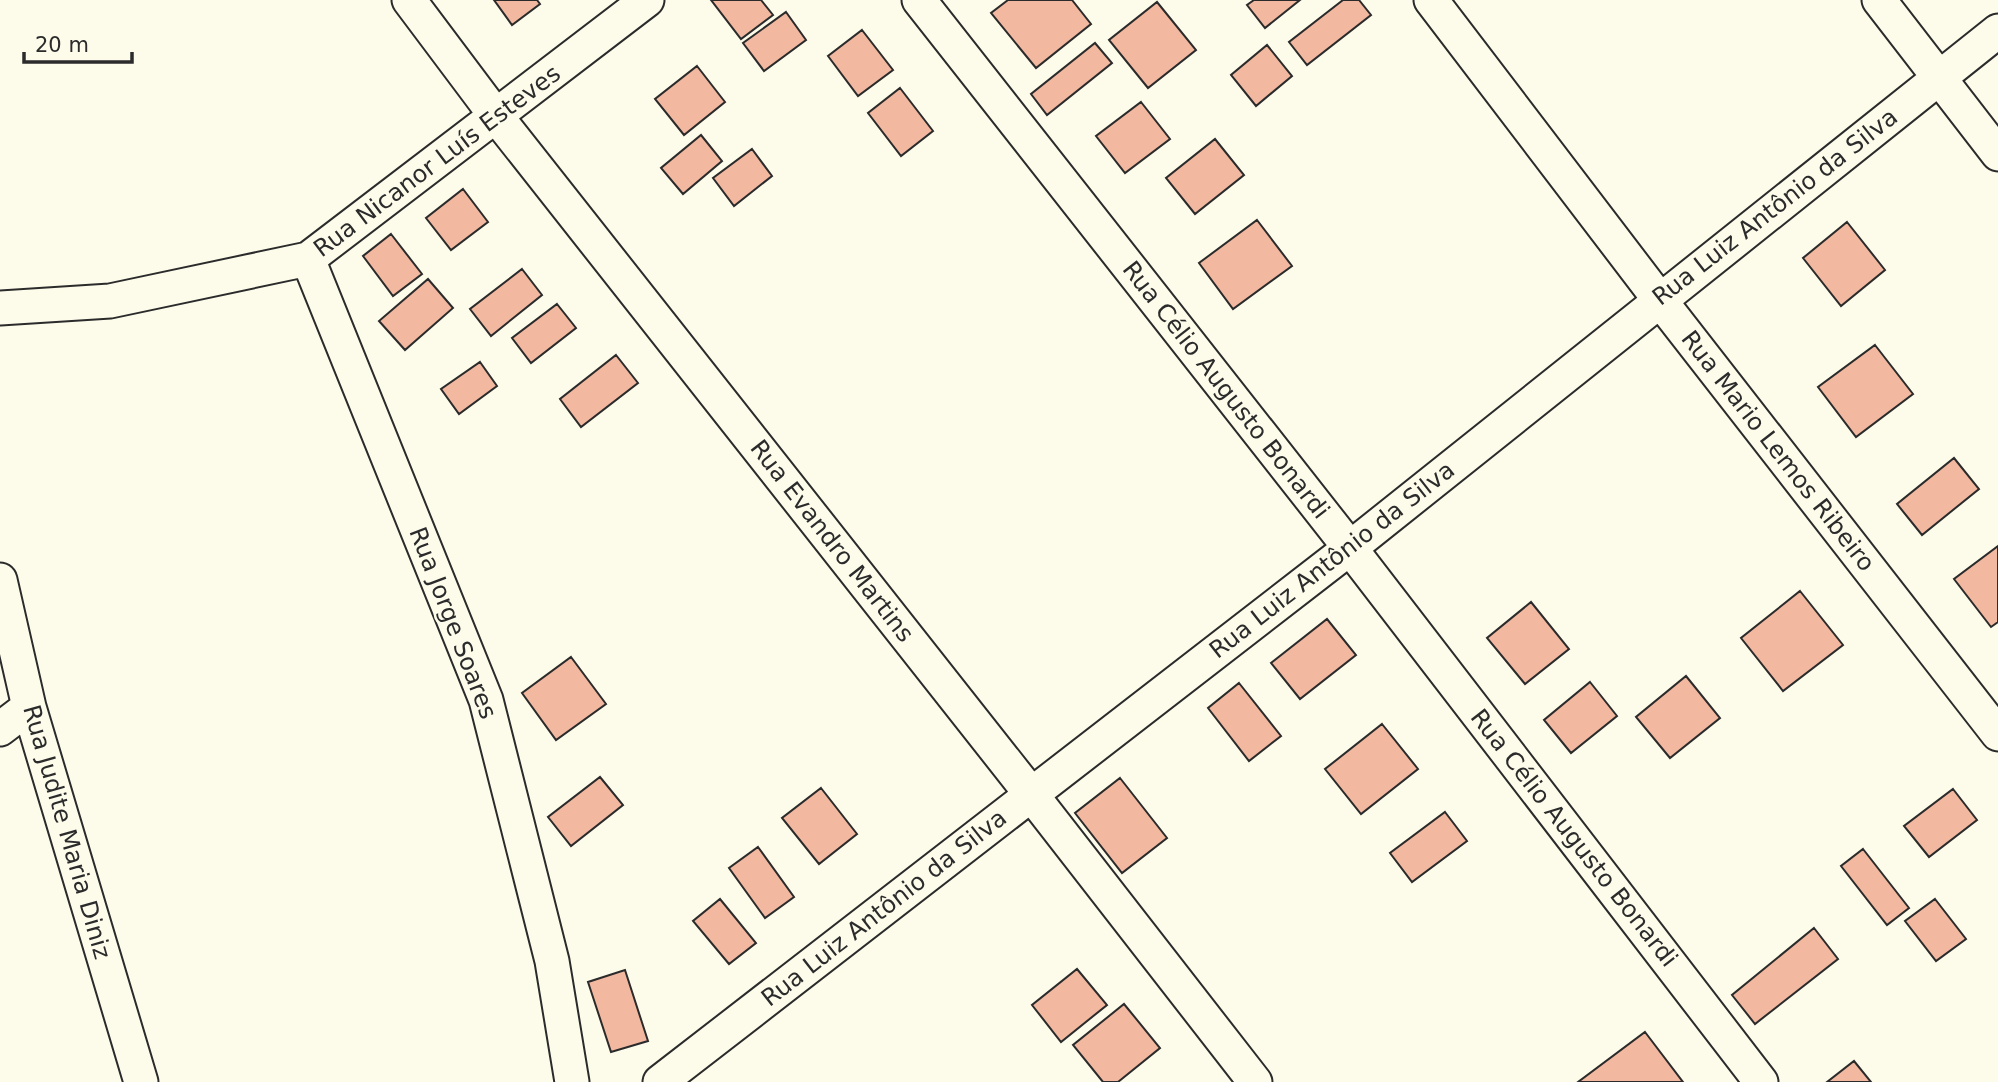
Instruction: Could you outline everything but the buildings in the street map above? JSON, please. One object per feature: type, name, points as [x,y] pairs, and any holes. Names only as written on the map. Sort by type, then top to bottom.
[{"type":"street","name":"Rua Evandro Martins","points":[[409,0],[496,116],[1255,1082]]},
{"type":"street","name":"Rua Nicanor Luís Esteves","points":[[0,308],[110,301],[309,259],[647,0]]},
{"type":"street","name":"Rua Célio Augusto Bonardi","points":[[919,0],[1350,548],[1761,1082]]},
{"type":"street","name":"Rua Mario Lemos Ribeiro","points":[[1431,0],[1659,299],[1998,734]]},
{"type":"street","points":[[1879,0],[1998,154]]},
{"type":"street","name":"Rua Luiz Antônio da Silva","points":[[660,1082],[1350,548],[1998,31]]},
{"type":"street","name":"Rua Jorge Soares","points":[[309,259],[486,700],[552,961],[572,1082]]},
{"type":"street","name":"Rua Judite Maria Diniz","points":[[0,580],[29,707],[132,1077]]},
{"type":"street","points":[[0,729],[29,707]]}]
